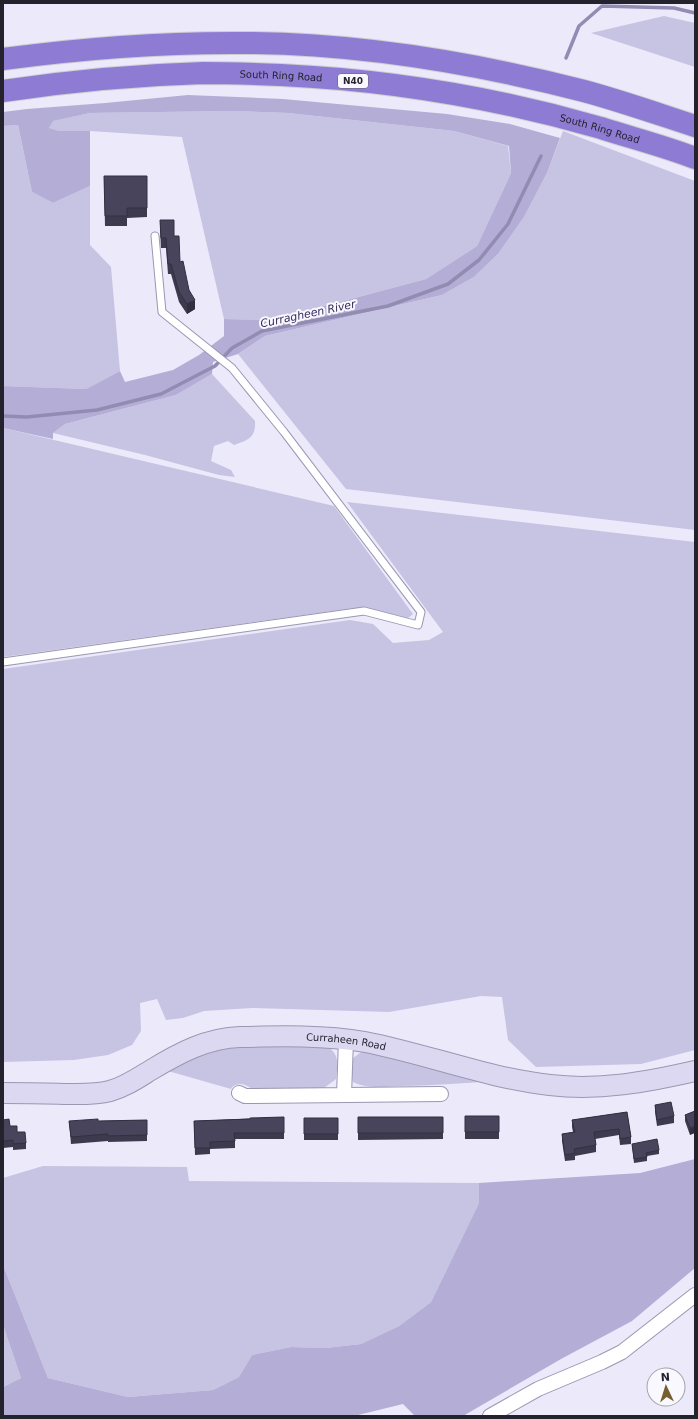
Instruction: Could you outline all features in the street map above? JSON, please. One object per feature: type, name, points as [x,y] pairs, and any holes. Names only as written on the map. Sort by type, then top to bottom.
[{"type":"highway","points":[[3,59],[114,47],[190,43],[251,43],[349,49],[395,54],[520,75],[586,92],[695,126]]},
{"type":"highway","name":"South Ring Road","points":[[3,91],[62,82],[132,76],[204,73],[256,74],[336,79],[430,90],[530,110],[620,134],[695,158]]},
{"type":"street","name":"Curraheen Road","points":[[3,1093],[91,1094],[110,1091],[128,1084],[170,1059],[200,1044],[217,1039],[238,1037],[289,1036],[365,1042],[467,1068],[519,1080],[550,1085],[584,1087],[619,1086],[652,1081],[695,1071]]},
{"type":"street","points":[[344,1095],[346,1040]]},
{"type":"street","points":[[239,1093],[245,1096],[441,1094]]},
{"type":"street","points":[[490,1416],[538,1389],[622,1352],[695,1295]]},
{"type":"lane","points":[[3,662],[364,611],[418,625],[422,612],[284,432],[232,368],[162,312],[155,236]]},
{"type":"shaded area","points":[[664,16],[695,23],[695,67],[591,33]]},
{"type":"shaded area","points":[[188,95],[283,99],[447,114],[510,124],[560,138],[547,173],[524,217],[498,254],[474,277],[442,295],[265,336],[238,354],[213,362],[212,374],[176,395],[65,424],[53,433],[53,439],[3,428],[3,386],[86,389],[120,371],[125,382],[173,370],[199,355],[224,336],[224,319],[272,320],[426,279],[477,246],[511,173],[509,146],[454,131],[288,113],[232,111],[90,113],[53,121],[49,128],[58,131],[90,131],[90,186],[53,203],[32,192],[18,125],[3,126],[3,112]]},
{"type":"shaded area","points":[[232,111],[288,113],[454,131],[508,146],[511,173],[477,246],[426,279],[272,320],[224,319],[182,137],[90,131],[58,132],[49,128],[52,121],[90,113]]},
{"type":"shaded area","points":[[18,125],[32,192],[53,203],[90,186],[90,245],[111,267],[120,371],[86,389],[3,386],[3,126]]},
{"type":"shaded area","points":[[563,131],[695,181],[695,530],[346,489],[238,354],[265,336],[442,295],[474,277],[498,254],[524,217],[547,173]]},
{"type":"shaded area","points":[[212,374],[255,421],[254,431],[247,440],[234,445],[228,441],[214,446],[211,461],[231,470],[235,477],[219,475],[145,455],[53,433],[65,424],[176,395]]},
{"type":"shaded area","points":[[3,428],[334,506],[413,614],[408,618],[367,608],[354,608],[3,657]]},
{"type":"shaded area","points":[[347,502],[695,542],[695,1050],[641,1064],[536,1067],[508,1040],[502,997],[481,996],[389,1012],[252,1008],[204,1011],[183,1018],[166,1020],[157,999],[140,1003],[141,1031],[132,1045],[108,1055],[74,1060],[3,1062],[3,669],[350,620],[373,624],[393,643],[429,640],[443,632]]},
{"type":"shaded area","points":[[229,1043],[325,1044],[336,1055],[336,1079],[324,1088],[252,1089],[240,1084],[235,1085],[231,1089],[168,1071],[172,1063]]},
{"type":"shaded area","points":[[368,1049],[494,1081],[434,1085],[381,1087],[364,1086],[353,1082],[351,1069],[352,1059]]},
{"type":"shaded area","points":[[695,1159],[695,1268],[632,1321],[561,1359],[463,1416],[415,1416],[403,1404],[354,1416],[3,1416],[3,1387],[21,1378],[3,1325],[3,1265],[48,1378],[128,1397],[213,1390],[239,1377],[252,1355],[291,1347],[326,1348],[361,1344],[399,1326],[431,1302],[479,1203],[479,1183],[640,1173]]},
{"type":"shaded area","points":[[43,1166],[187,1167],[189,1181],[479,1183],[479,1203],[431,1302],[399,1326],[361,1344],[326,1348],[291,1347],[252,1355],[239,1377],[213,1390],[128,1397],[48,1378],[3,1265],[3,1178]]},
{"type":"shaded area","points":[[3,1325],[21,1378],[3,1387]]},
{"type":"building","points":[[104,176],[147,176],[147,208],[127,208],[127,216],[105,216]]},
{"type":"building","points":[[160,220],[174,220],[174,236],[179,236],[180,262],[183,261],[189,290],[195,300],[187,304],[179,292],[171,264],[168,264],[166,238],[161,238]]},
{"type":"building","points":[[671,1102],[674,1116],[657,1120],[655,1105]]},
{"type":"building","points":[[695,1111],[695,1126],[690,1128],[685,1115]]},
{"type":"building","points":[[627,1112],[631,1137],[620,1139],[619,1129],[594,1132],[596,1145],[574,1149],[575,1153],[565,1155],[562,1134],[575,1132],[572,1120]]},
{"type":"building","points":[[465,1116],[499,1116],[499,1132],[465,1132]]},
{"type":"building","points":[[284,1117],[284,1133],[234,1133],[235,1141],[210,1142],[210,1148],[195,1148],[194,1121]]},
{"type":"building","points":[[358,1117],[443,1117],[443,1133],[358,1133]]},
{"type":"building","points":[[304,1118],[338,1118],[338,1134],[304,1134]]},
{"type":"building","points":[[9,1119],[10,1126],[17,1126],[17,1132],[25,1132],[26,1143],[13,1144],[13,1140],[3,1141],[3,1120]]},
{"type":"building","points":[[98,1119],[98,1121],[147,1120],[147,1135],[108,1136],[108,1134],[71,1137],[69,1121]]},
{"type":"building","points":[[657,1139],[659,1150],[646,1153],[647,1157],[634,1159],[632,1144]]},
{"type":"waterway","name":"Curragheen River","points":[[566,58],[579,26],[602,6],[674,8],[695,13]]},
{"type":"waterway","name":"Curragheen River","points":[[3,416],[27,417],[97,410],[161,394],[215,366],[232,348],[262,331],[388,306],[448,284],[479,260],[508,224],[541,156]]}]
